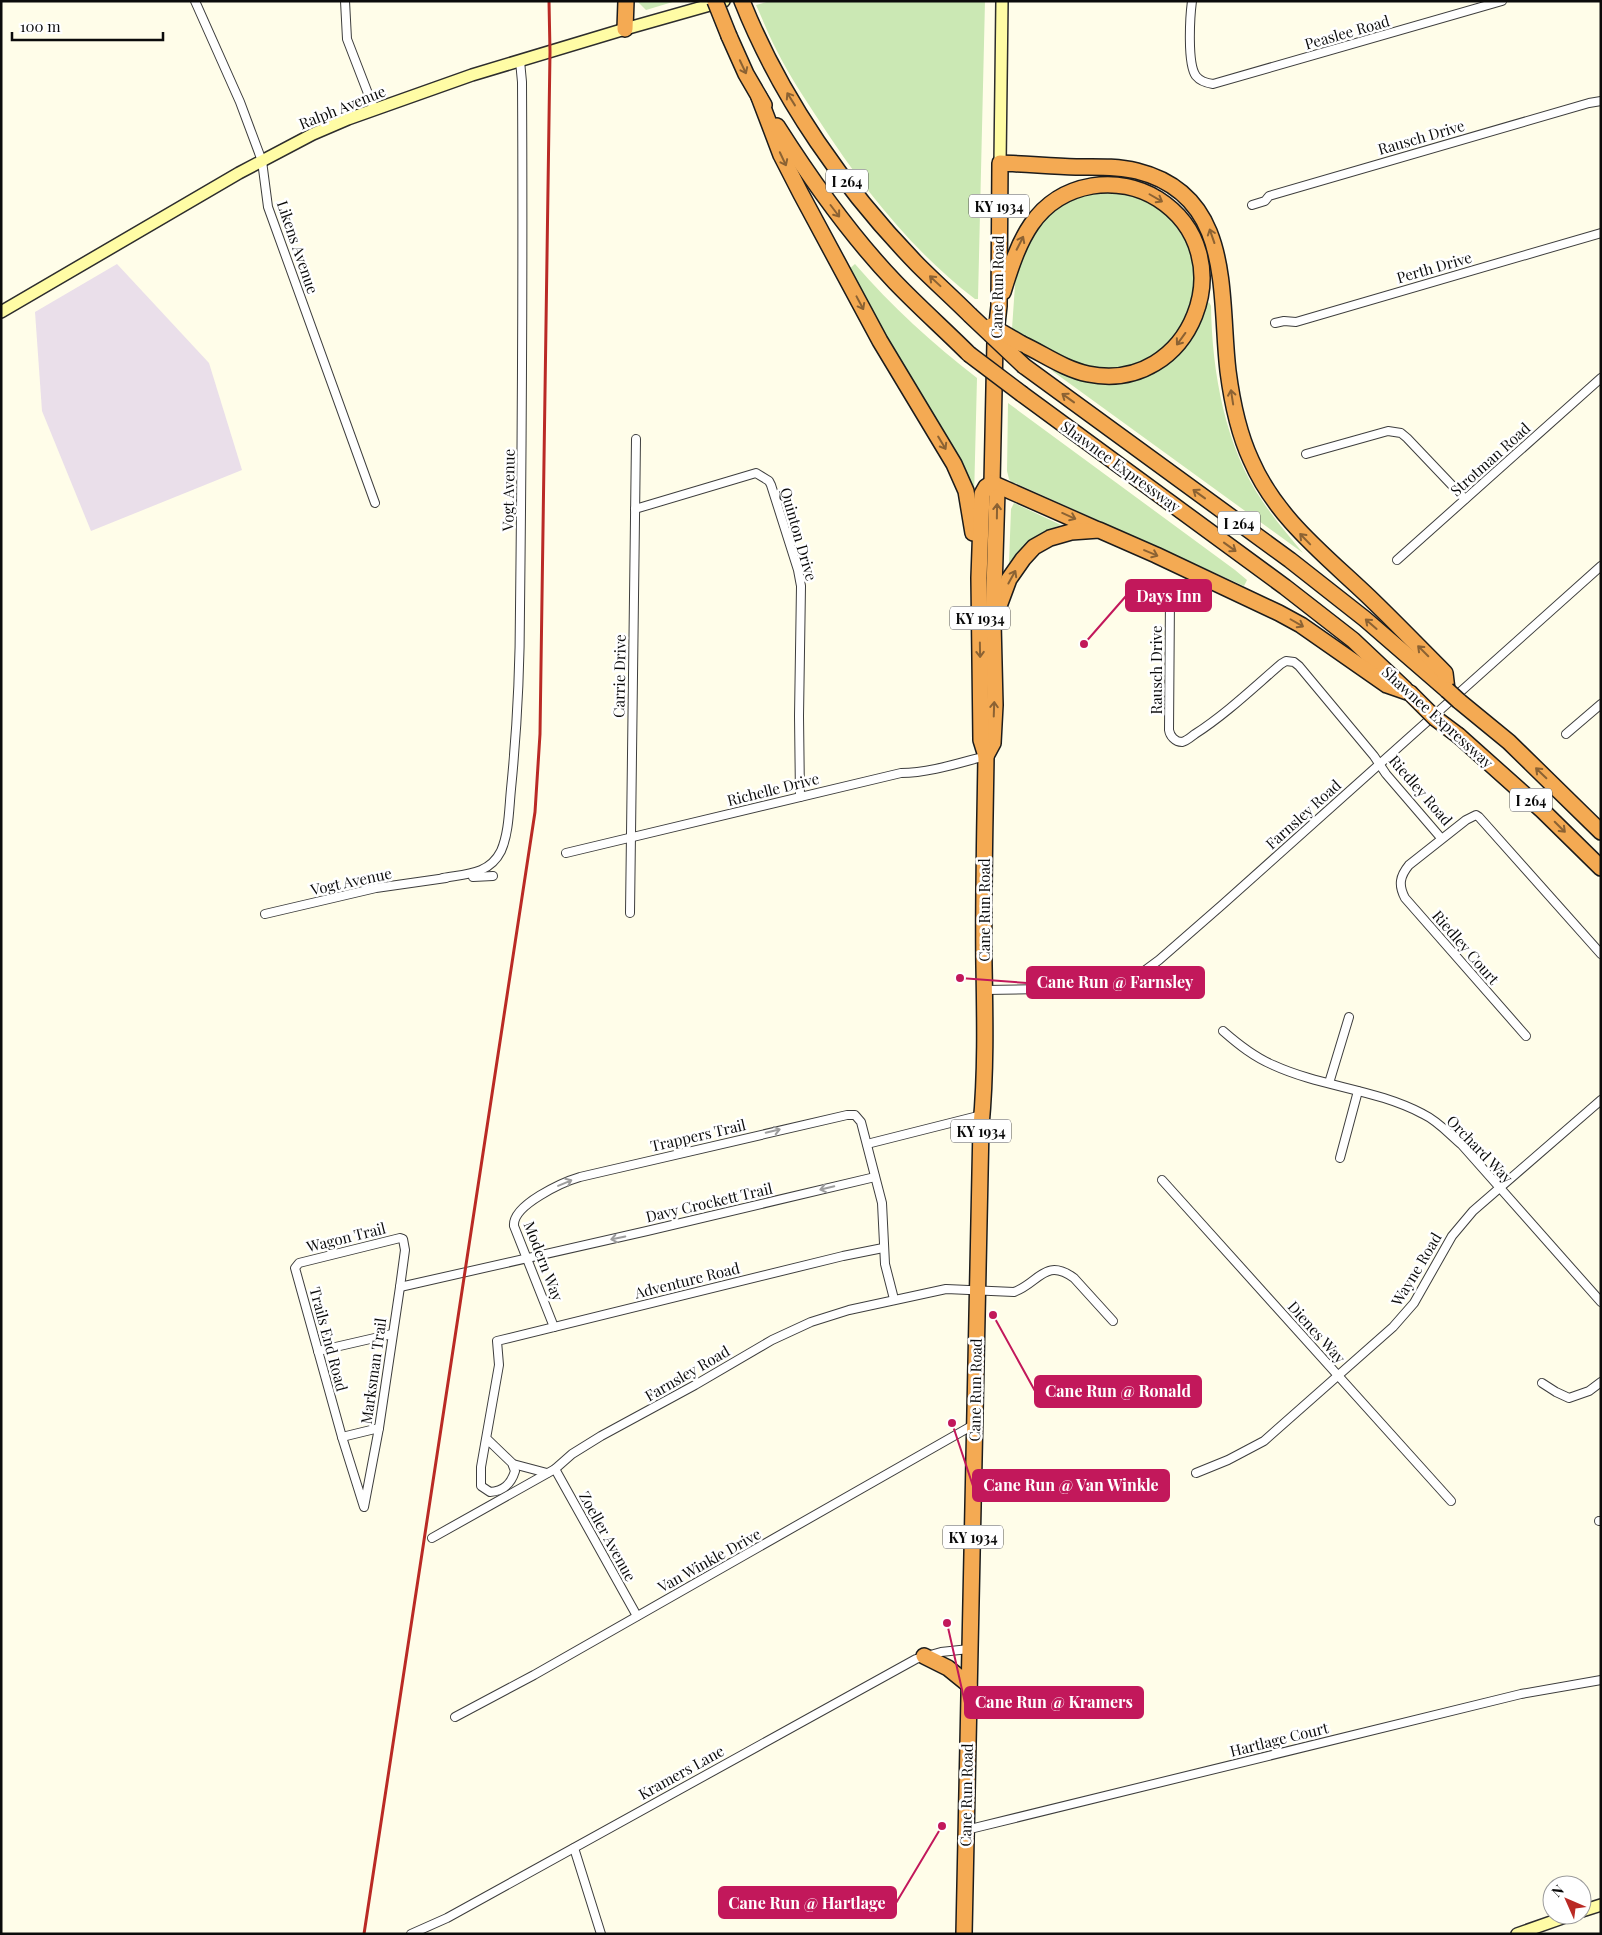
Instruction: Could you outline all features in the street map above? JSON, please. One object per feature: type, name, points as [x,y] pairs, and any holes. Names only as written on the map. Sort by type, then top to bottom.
[{"type":"highway","points":[[625,29],[626,1]]},
{"type":"highway","name":"Shawnee Expressway","points":[[715,1],[746,74],[759,98],[800,162],[849,229],[895,282],[969,354],[1286,587],[1353,640],[1435,718],[1459,736],[1544,812],[1601,868]]},
{"type":"highway","name":"Shawnee Expressway","points":[[742,1],[788,94],[829,157],[868,209],[918,265],[1024,366],[1304,571],[1365,618],[1509,742],[1601,832]]},
{"type":"highway","points":[[759,98],[781,155],[801,194],[880,341],[963,482],[969,503],[979,578]]},
{"type":"highway","points":[[1000,163],[1111,168],[1136,171],[1168,183],[1179,190],[1197,208],[1210,229],[1216,250],[1223,298],[1228,371],[1234,410],[1243,442],[1254,468],[1265,488],[1285,516],[1308,542],[1370,598],[1445,673],[1447,690]]},
{"type":"highway","name":"Cane Run Road","points":[[986,756],[993,743],[995,705],[993,622],[997,491],[992,483],[995,342],[999,306],[1000,163]]},
{"type":"highway","points":[[970,315],[1068,368],[1098,376],[1114,376],[1128,373],[1144,368],[1161,359],[1183,338],[1198,308],[1202,284],[1202,271],[1196,245],[1189,231],[1173,211],[1142,191],[1110,184],[1076,190],[1051,204],[1030,225],[1015,254],[999,306]]},
{"type":"highway","points":[[992,483],[1165,559],[1279,613],[1301,625],[1387,685],[1410,693]]},
{"type":"highway","name":"Cane Run Road","points":[[964,1934],[977,1290],[984,1091],[986,756],[980,740],[979,578],[982,494],[986,487],[992,483]]},
{"type":"highway","points":[[993,622],[1009,579],[1034,547],[1050,538],[1071,532],[1099,530]]},
{"type":"highway","points":[[924,1656],[948,1668],[969,1684]]},
{"type":"street","name":"Likens Avenue","points":[[195,1],[240,102],[262,161],[268,207],[375,503]]},
{"type":"street","points":[[345,1],[347,39],[374,108]]},
{"type":"street","name":"Ralph Avenue","points":[[1,312],[160,218],[313,134],[374,108],[520,61],[724,1]]},
{"type":"street","name":"Cane Run Road","points":[[1000,163],[1002,1]]},
{"type":"street","name":"Peaslee Road","points":[[1192,1],[1191,64],[1195,75],[1200,80],[1218,84],[1502,1]]},
{"type":"street","name":"Vogt Avenue","points":[[265,914],[376,888],[478,872],[492,864],[502,850],[506,832],[516,733],[520,648],[524,273],[522,82],[520,61]]},
{"type":"street","name":"Rausch Drive","points":[[1252,205],[1265,201],[1269,196],[1588,103],[1601,101]]},
{"type":"street","name":"Perth Drive","points":[[1275,323],[1284,321],[1296,322],[1601,234]]},
{"type":"street","name":"Strotman Road","points":[[1397,560],[1601,378]]},
{"type":"street","points":[[1306,454],[1379,432],[1395,431],[1407,438],[1465,499]]},
{"type":"street","name":"Carrie Drive","points":[[630,913],[636,439]]},
{"type":"street","name":"Quinton Drive","points":[[635,509],[756,473],[772,485],[798,570],[801,586],[798,716],[800,797]]},
{"type":"street","name":"Farnsley Road","points":[[985,990],[1102,988],[1132,980],[1159,960],[1215,911],[1601,566]]},
{"type":"street","name":"Rausch Drive","points":[[1170,597],[1169,730],[1175,740],[1179,742],[1186,741],[1217,720],[1281,664],[1289,661]]},
{"type":"street","name":"Riedley Road","points":[[1289,661],[1294,662],[1305,673],[1441,838],[1473,816],[1479,817],[1601,954]]},
{"type":"street","points":[[1566,734],[1601,704]]},
{"type":"street","name":"Richelle Drive","points":[[566,854],[901,773],[911,773],[986,756]]},
{"type":"street","name":"Riedley Court","points":[[1441,838],[1405,870],[1400,881],[1401,889],[1405,898],[1526,1036]]},
{"type":"street","name":"Vogt Avenue","points":[[443,878],[493,876]]},
{"type":"street","points":[[1329,1083],[1349,1017]]},
{"type":"street","name":"Orchard Way","points":[[1223,1031],[1248,1052],[1273,1065],[1296,1074],[1402,1104],[1424,1114],[1438,1124],[1462,1145],[1601,1302]]},
{"type":"street","points":[[1340,1158],[1358,1091]]},
{"type":"street","name":"Wayne Road","points":[[1196,1473],[1228,1460],[1264,1441],[1403,1318],[1414,1303],[1448,1242],[1461,1224],[1601,1100]]},
{"type":"street","name":"Trappers Trail","points":[[524,1208],[548,1190],[566,1181],[847,1115],[858,1116],[867,1144]]},
{"type":"street","points":[[894,1300],[883,1248],[882,1203],[867,1144],[982,1115]]},
{"type":"street","name":"Davy Crockett Trail","points":[[400,1287],[875,1177]]},
{"type":"street","name":"Dienes Way","points":[[1162,1180],[1452,1501]]},
{"type":"street","name":"Modern Way","points":[[524,1208],[515,1216],[514,1226],[554,1327]]},
{"type":"street","name":"Wagon Trail","points":[[296,1265],[329,1254],[403,1239]]},
{"type":"street","name":"Marksman Trail","points":[[364,1507],[379,1428],[400,1287],[405,1250],[403,1239]]},
{"type":"street","name":"Adventure Road","points":[[487,1438],[499,1365],[497,1341],[843,1256],[883,1248]]},
{"type":"street","name":"Trails End Road","points":[[296,1265],[295,1268],[342,1438],[364,1507]]},
{"type":"street","name":"Farnsley Road","points":[[432,1538],[555,1469],[572,1454],[601,1436],[695,1385],[772,1340],[824,1317],[946,1289],[1014,1292],[1022,1289],[1042,1273],[1055,1269],[1061,1270],[1074,1278],[1113,1321]]},
{"type":"street","points":[[318,1352],[392,1334]]},
{"type":"street","points":[[1542,1384],[1569,1398],[1589,1391],[1601,1382]]},
{"type":"street","name":"Van Winkle Drive","points":[[455,1717],[975,1424]]},
{"type":"street","points":[[342,1438],[379,1428]]},
{"type":"street","points":[[487,1438],[513,1464],[516,1470],[512,1482],[496,1492],[484,1490],[481,1486],[481,1467],[487,1438]]},
{"type":"street","points":[[513,1464],[547,1473]]},
{"type":"street","name":"Zoeller Avenue","points":[[555,1469],[637,1616]]},
{"type":"street","name":"Kramers Lane","points":[[411,1934],[447,1918],[741,1754],[924,1656],[969,1649]]},
{"type":"street","name":"Hartlage Court","points":[[966,1830],[1521,1694],[1601,1680]]},
{"type":"street","points":[[574,1848],[601,1934]]},
{"type":"street","points":[[1517,1934],[1543,1925]]},
{"type":"shaded area","points":[[117,264],[209,363],[242,470],[91,531],[42,411],[35,312]]},
{"type":"green space","points":[[637,1],[676,1],[646,10]]},
{"type":"green space","points":[[770,1],[985,1],[978,299],[975,299],[952,280],[910,239],[871,194],[836,147],[792,78],[756,5]]},
{"type":"green space","points":[[1102,192],[1128,194],[1152,204],[1173,221],[1192,256],[1195,283],[1192,304],[1176,336],[1149,360],[1129,368],[1083,368],[1023,340],[1012,329],[1016,270],[1019,270],[1028,241],[1040,223],[1064,203],[1078,197]]},
{"type":"green space","points":[[855,264],[913,324],[977,378],[974,498],[952,453],[848,270]]},
{"type":"green space","points":[[1209,302],[1211,306],[1214,357],[1218,383],[1230,433],[1250,480],[1263,502],[1303,553],[1051,370],[1092,381],[1122,381],[1165,364],[1184,347],[1204,306]]},
{"type":"green space","points":[[1008,403],[1235,570],[1247,580],[1244,586],[1015,483],[1013,484],[1009,479],[1007,471]]},
{"type":"green space","points":[[1014,503],[1061,525],[1032,540],[1009,563],[1011,509]]},
{"type":"railway","points":[[364,1934],[535,812],[540,734],[550,52],[549,1]]},
{"type":"place","name":"Days Inn","points":[[1084,644]]},
{"type":"place","name":"Cane Run @ Farnsley","points":[[960,978]]},
{"type":"place","name":"Cane Run @ Ronald","points":[[993,1315]]},
{"type":"place","name":"Cane Run @ Van Winkle","points":[[952,1423]]},
{"type":"place","name":"Cane Run @ Kramers","points":[[947,1623]]},
{"type":"place","name":"Cane Run @ Hartlage","points":[[942,1826]]}]
